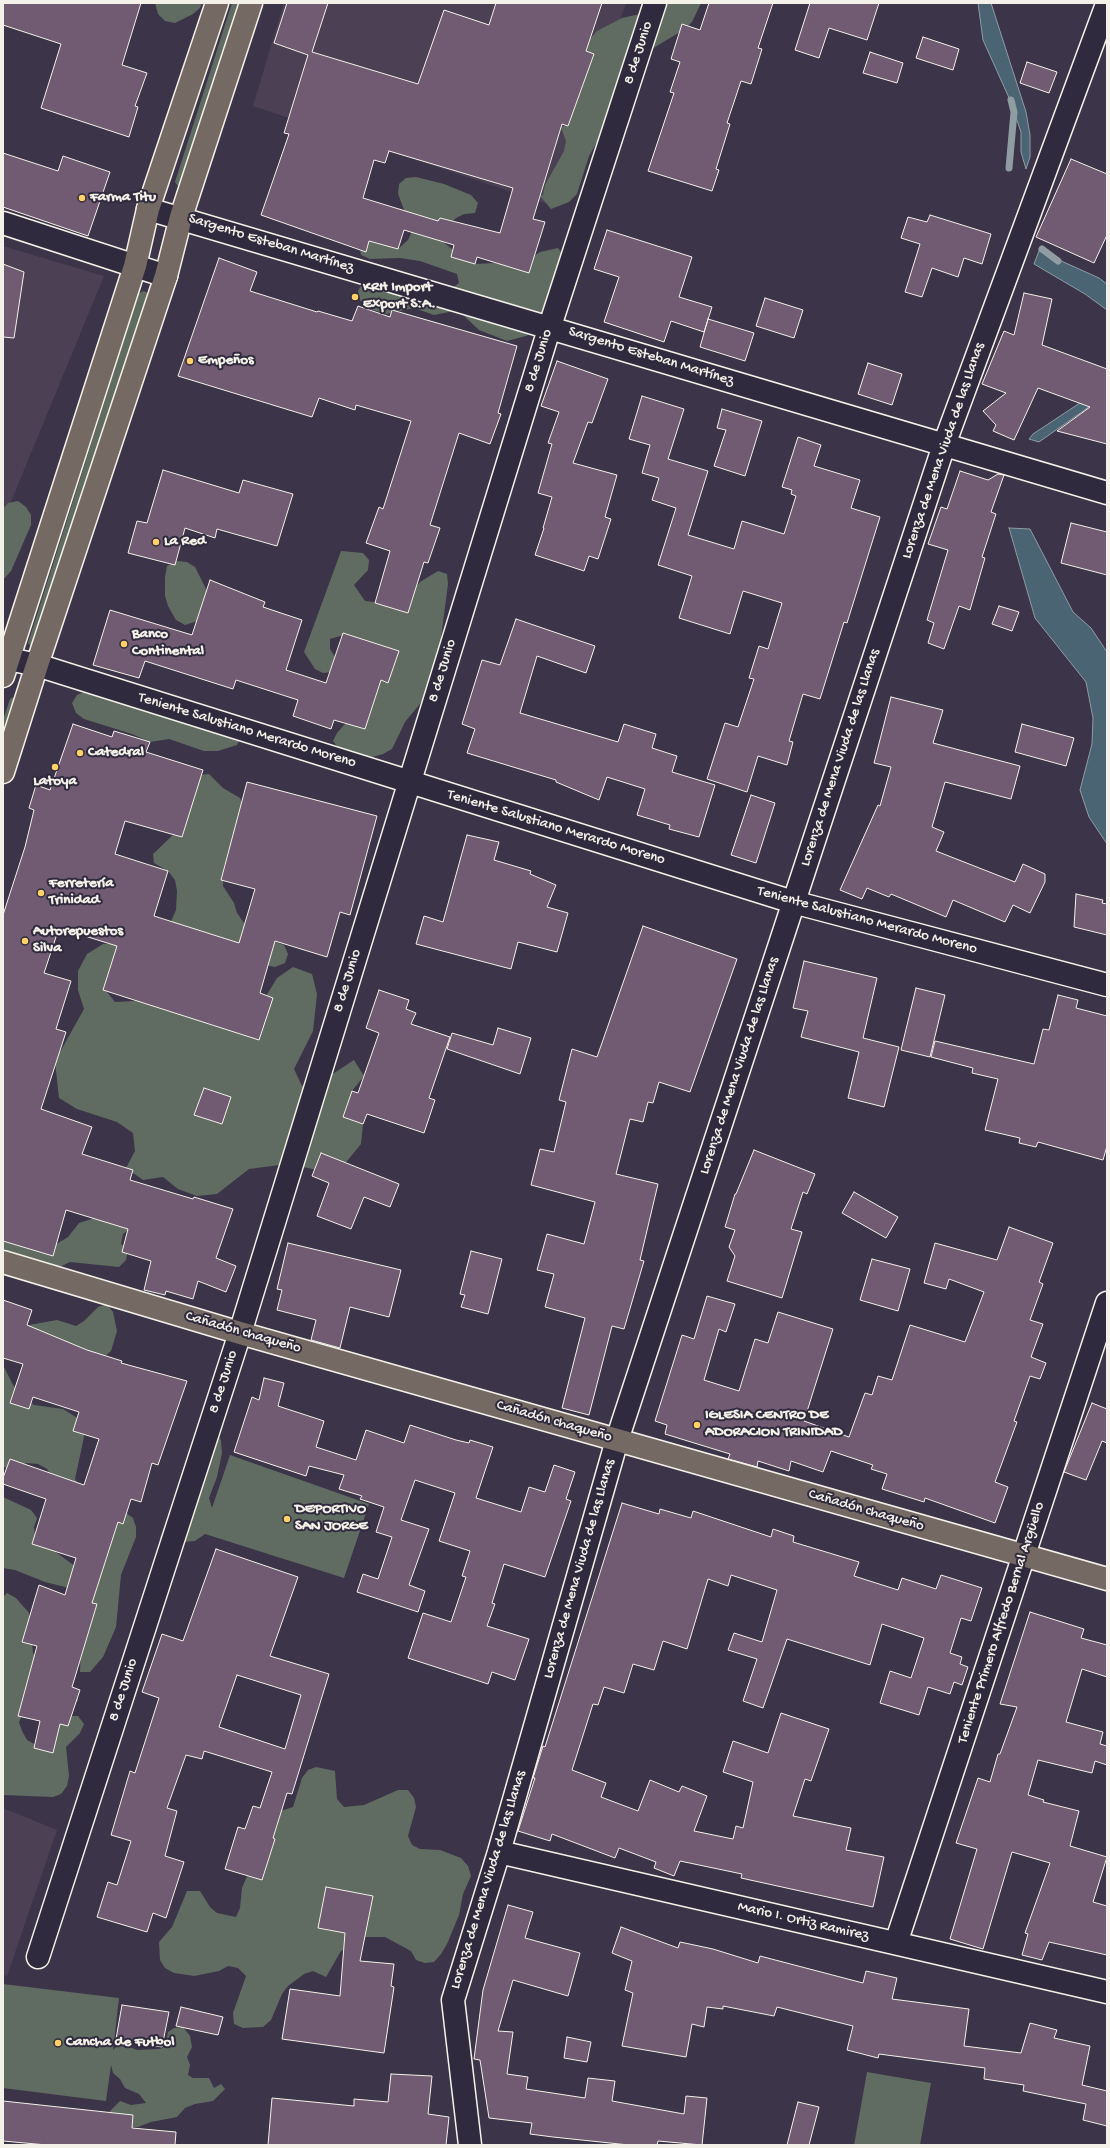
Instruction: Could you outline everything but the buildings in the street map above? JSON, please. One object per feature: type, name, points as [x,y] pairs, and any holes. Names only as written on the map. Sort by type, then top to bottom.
[{"type":"main road","points":[[6,668],[135,266],[148,208],[217,3]]},
{"type":"main road","points":[[3,772],[166,276],[181,217],[250,3]]},
{"type":"main road","name":"Cañadón chaqueño","points":[[3,1262],[240,1333],[1107,1579]]},
{"type":"street","name":"8 de Junio","points":[[38,1957],[240,1333],[550,326],[655,3]]},
{"type":"street","name":"Lorenza de Mena Viuda de las Llanas","points":[[470,2145],[453,2000],[499,1852],[617,1440],[944,445],[1107,4]]},
{"type":"street","name":"Sargento Esteban Martínez","points":[[148,208],[550,326],[1107,493]]},
{"type":"street","points":[[3,223],[166,276]]},
{"type":"street","name":"Teniente Salustiano Merardo Moreno","points":[[6,668],[37,665],[793,902],[1107,985]]},
{"type":"street","name":"Teniente Primero Alfredo Bernal Argüello","points":[[896,1943],[1107,1303]]},
{"type":"street","name":"Mario I. Ortiz Ramirez","points":[[499,1852],[1107,1992]]},
{"type":"shaded area","points":[[284,3],[626,3],[554,206],[253,106]]},
{"type":"shaded area","points":[[3,246],[104,276],[3,521]]},
{"type":"shaded area","points":[[3,1808],[57,1830],[7,1976],[3,1975]]},
{"type":"green space","points":[[155,3],[202,3],[200,8],[193,14],[175,23],[165,21],[158,14]]},
{"type":"green space","points":[[232,3],[243,3],[183,186],[178,186],[175,182]]},
{"type":"green space","points":[[650,3],[701,3],[692,22],[685,29],[650,50],[589,156],[577,194],[569,202],[551,209],[540,196],[543,195],[545,185],[564,151],[566,141],[561,127],[567,125],[586,66],[587,46],[597,31],[622,18],[640,14]]},
{"type":"green space","points":[[416,177],[444,184],[471,195],[478,203],[475,213],[464,214],[456,218],[441,232],[443,242],[466,260],[475,264],[494,263],[514,265],[523,263],[540,252],[558,248],[564,256],[567,266],[535,330],[526,336],[507,341],[479,330],[463,315],[454,311],[434,315],[414,308],[386,314],[367,308],[360,300],[358,291],[363,282],[451,289],[459,283],[457,274],[420,261],[400,258],[370,259],[361,255],[358,236],[390,245],[398,249],[408,240],[412,231],[398,194],[399,184],[406,178]]},
{"type":"green space","points":[[144,291],[149,294],[33,649],[28,643],[139,293]]},
{"type":"green space","points":[[18,501],[26,507],[31,515],[31,525],[11,571],[3,580],[3,509],[8,503]]},
{"type":"green space","points":[[341,551],[363,553],[369,560],[368,570],[354,585],[365,601],[383,603],[416,587],[420,582],[438,571],[447,574],[448,584],[441,638],[445,666],[424,699],[405,722],[392,749],[383,754],[354,762],[339,749],[333,741],[337,733],[365,701],[350,637],[340,636],[330,639],[330,649],[340,665],[333,672],[323,673],[315,669],[304,652]]},
{"type":"green space","points":[[177,561],[187,562],[195,567],[208,593],[204,619],[185,625],[176,620],[168,606],[165,596],[165,577],[167,566]]},
{"type":"green space","points":[[86,691],[142,706],[151,713],[168,718],[187,719],[241,736],[237,745],[218,751],[204,751],[169,739],[150,742],[132,734],[84,719],[76,713],[72,703],[77,695]]},
{"type":"green space","points":[[14,697],[17,698],[3,755],[3,720],[10,699]]},
{"type":"green space","points":[[209,774],[223,788],[240,798],[244,807],[237,837],[224,866],[223,886],[234,903],[237,913],[249,930],[266,939],[284,945],[288,954],[285,963],[275,967],[265,965],[168,928],[176,910],[177,891],[175,880],[168,871],[154,863],[153,854],[174,834],[199,775]]},
{"type":"green space","points":[[123,943],[107,992],[115,1002],[135,1001],[150,990],[257,1011],[277,978],[293,967],[312,974],[317,994],[313,1031],[294,1069],[302,1086],[322,1081],[354,1060],[364,1076],[352,1091],[349,1111],[363,1124],[361,1144],[343,1166],[323,1171],[287,1164],[249,1169],[217,1194],[197,1196],[178,1189],[163,1177],[143,1180],[126,1168],[135,1151],[133,1133],[117,1122],[77,1109],[59,1098],[55,1061],[84,1009],[78,990],[78,971],[87,954],[103,944]]},
{"type":"green space","points":[[98,1217],[139,1222],[123,1234],[121,1244],[128,1250],[126,1260],[119,1267],[70,1262],[41,1276],[3,1260],[3,1239],[50,1248],[68,1237],[79,1223]]},
{"type":"green space","points":[[107,1304],[113,1312],[117,1331],[111,1351],[103,1358],[28,1329],[29,1325],[57,1320],[76,1326],[84,1321],[98,1307]]},
{"type":"green space","points":[[3,1365],[13,1385],[25,1399],[34,1405],[63,1409],[79,1419],[84,1427],[84,1437],[75,1479],[80,1487],[52,1477],[47,1469],[38,1464],[27,1463],[8,1468],[3,1467]]},
{"type":"green space","name":"DEPORTIVO SAN JORGE","points":[[217,1431],[221,1441],[222,1453],[217,1477],[209,1498],[212,1508],[230,1455],[369,1504],[344,1578],[205,1534],[195,1541],[174,1543],[160,1538],[172,1505],[183,1482]]},
{"type":"green space","points":[[3,1497],[31,1510],[37,1518],[34,1527],[35,1537],[83,1572],[100,1568],[106,1560],[110,1519],[126,1513],[133,1518],[136,1527],[136,1537],[121,1575],[116,1627],[103,1657],[90,1672],[80,1672],[83,1595],[65,1587],[45,1582],[15,1570],[3,1568]]},
{"type":"green space","points":[[7,1593],[16,1598],[29,1613],[33,1653],[37,1661],[75,1692],[78,1701],[69,1705],[28,1703],[19,1722],[27,1740],[36,1745],[54,1736],[60,1724],[68,1716],[78,1716],[84,1724],[80,1733],[66,1747],[69,1776],[67,1786],[61,1794],[53,1797],[3,1795],[3,1597]]},
{"type":"green space","points":[[316,1767],[335,1771],[337,1799],[344,1807],[364,1805],[398,1790],[408,1790],[414,1798],[416,1807],[408,1836],[412,1845],[420,1849],[440,1850],[461,1858],[468,1866],[471,1876],[463,1894],[459,1915],[447,1944],[434,1962],[425,1963],[416,1960],[411,1951],[385,1937],[365,1937],[341,1951],[326,1977],[313,1971],[304,1974],[288,1986],[282,1994],[271,2020],[263,2027],[243,2028],[234,2024],[233,2013],[246,1976],[238,1968],[228,1966],[219,1971],[194,1976],[174,1973],[165,1968],[160,1960],[159,1942],[172,1927],[187,1891],[200,1891],[210,1907],[217,1913],[236,1917],[240,1908],[242,1888],[275,1809],[284,1810],[293,1807],[302,1778],[308,1770]]},
{"type":"green space","name":"Cancha de Futbol","points":[[3,1984],[119,1998],[113,2050],[117,2046],[124,2045],[137,2050],[160,2049],[165,2047],[168,2032],[174,2028],[183,2027],[190,2036],[192,2047],[187,2057],[190,2065],[188,2075],[193,2078],[209,2078],[214,2088],[221,2084],[225,2089],[213,2101],[195,2104],[185,2108],[177,2117],[151,2122],[138,2127],[123,2127],[114,2122],[109,2112],[120,2101],[131,2105],[146,2103],[139,2094],[125,2088],[120,2079],[113,2073],[111,2065],[106,2101],[3,2088]]},
{"type":"green space","points":[[867,2072],[931,2083],[920,2145],[854,2145]]},
{"type":"water","points":[[978,3],[991,3],[1026,112],[1030,135],[1030,157],[1026,169],[1021,152],[1021,132],[1010,100],[983,40]]},
{"type":"water","points":[[1039,251],[1099,278],[1107,284],[1107,310],[1085,294],[1034,264]]},
{"type":"water","points":[[1107,385],[1107,394],[1039,442],[1029,439],[1033,434]]},
{"type":"water","points":[[1009,528],[1030,529],[1073,612],[1091,628],[1107,652],[1107,844],[1089,817],[1080,790],[1092,744],[1093,718],[1086,682],[1035,618]]},
{"type":"waterway","points":[[1009,168],[1014,112],[1011,100]]},
{"type":"waterway","points":[[1042,249],[1058,261]]},
{"type":"place","name":"Farma Titu","points":[[82,198]]},
{"type":"place","name":"KRH Import Export S.A.","points":[[355,297]]},
{"type":"place","name":"Empeños","points":[[190,361]]},
{"type":"place","name":"La Red","points":[[156,542]]},
{"type":"place","name":"Banco Continental","points":[[124,644]]},
{"type":"place","name":"Catedral","points":[[80,753]]},
{"type":"place","name":"Latoya","points":[[55,767]]},
{"type":"place","name":"Ferretería Trinidad","points":[[41,893]]},
{"type":"place","name":"Autorepuestos Silva","points":[[25,941]]},
{"type":"place","name":"IGLESIA CENTRO DE ADORACION TRINIDAD","points":[[697,1425]]},
{"type":"place","name":"DEPORTIVO SAN JORGE","points":[[287,1519]]},
{"type":"place","name":"Cancha de Futbol","points":[[58,2043]]}]
